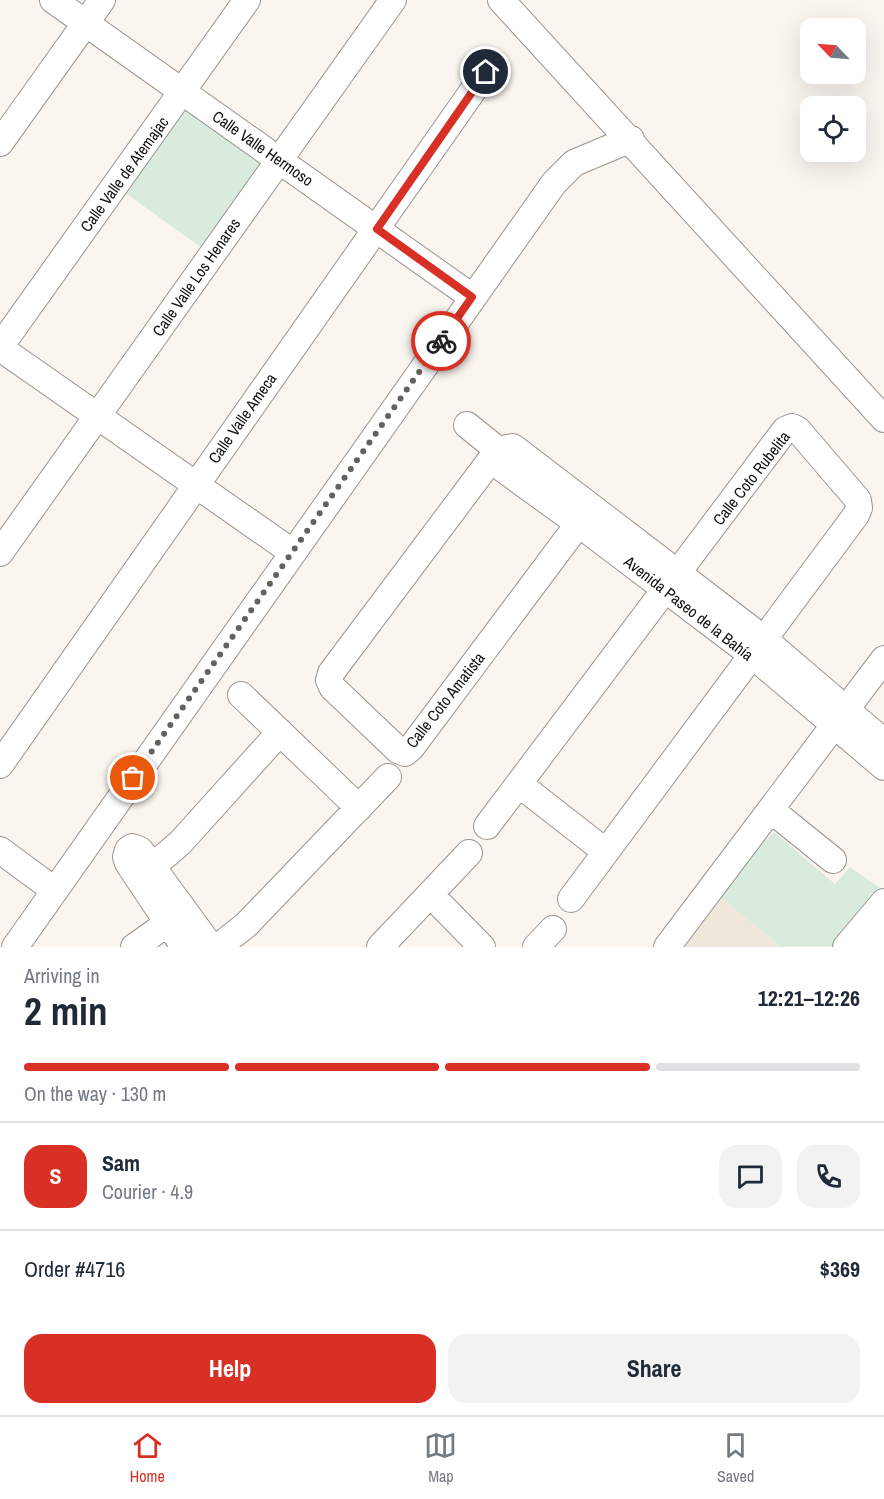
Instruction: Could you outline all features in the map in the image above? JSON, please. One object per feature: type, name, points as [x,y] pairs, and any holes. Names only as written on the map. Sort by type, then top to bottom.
[{"type":"street","name":"Calle Valle Hermoso","points":[[53,0],[472,297]]},
{"type":"street","points":[[0,143],[102,0]]},
{"type":"street","name":"Calle Valle de Atemajac","points":[[0,347],[247,0]]},
{"type":"street","name":"Calle Valle Los Henares","points":[[0,553],[393,0]]},
{"type":"street","points":[[501,0],[884,419]]},
{"type":"street","name":"Calle Valle Ameca","points":[[0,765],[486,72]]},
{"type":"street","points":[[15,947],[554,183],[574,163],[630,139]]},
{"type":"street","points":[[0,347],[292,552]]},
{"type":"street","name":"Avenida Paseo de la Bahía","points":[[467,425],[498,450],[513,447],[585,515],[758,647],[840,718],[884,767]]},
{"type":"street","name":"Calle Coto Rubelita","points":[[672,580],[785,430],[792,427],[798,430],[858,500],[859,508],[758,647]]},
{"type":"street","name":"Calle Coto Amatista","points":[[498,450],[329,680],[332,687],[398,750],[405,753],[411,748],[585,515]]},
{"type":"street","points":[[488,826],[672,580]]},
{"type":"street","points":[[571,898],[758,647]]},
{"type":"street","points":[[667,947],[884,659]]},
{"type":"street","points":[[241,695],[359,808]]},
{"type":"street","name":"Avenida Paseo de la Bahía","points":[[840,718],[884,742]]},
{"type":"street","points":[[138,863],[180,843],[280,732]]},
{"type":"street","points":[[218,947],[246,926],[388,777]]},
{"type":"street","points":[[519,784],[606,852]]},
{"type":"street","points":[[771,810],[833,860]]},
{"type":"street","points":[[0,850],[54,890]]},
{"type":"street","points":[[380,947],[469,853]]},
{"type":"street","points":[[138,863],[168,923],[184,947]]},
{"type":"street","points":[[138,863],[211,947]]},
{"type":"street","points":[[430,894],[482,947]]},
{"type":"street","points":[[846,947],[884,902]]},
{"type":"street","points":[[134,947],[168,923]]},
{"type":"street","points":[[874,947],[884,935]]},
{"type":"shaded area","points":[[716,893],[781,947],[674,947]]},
{"type":"green space","points":[[185,107],[262,161],[202,248],[124,192]]},
{"type":"green space","points":[[774,832],[835,884],[850,867],[884,891],[836,947],[781,947],[716,893]]},
{"type":"way so far","points":[[133,778],[441,341]]},
{"type":"route","points":[[441,341],[472,297],[377,229],[486,72]]}]
